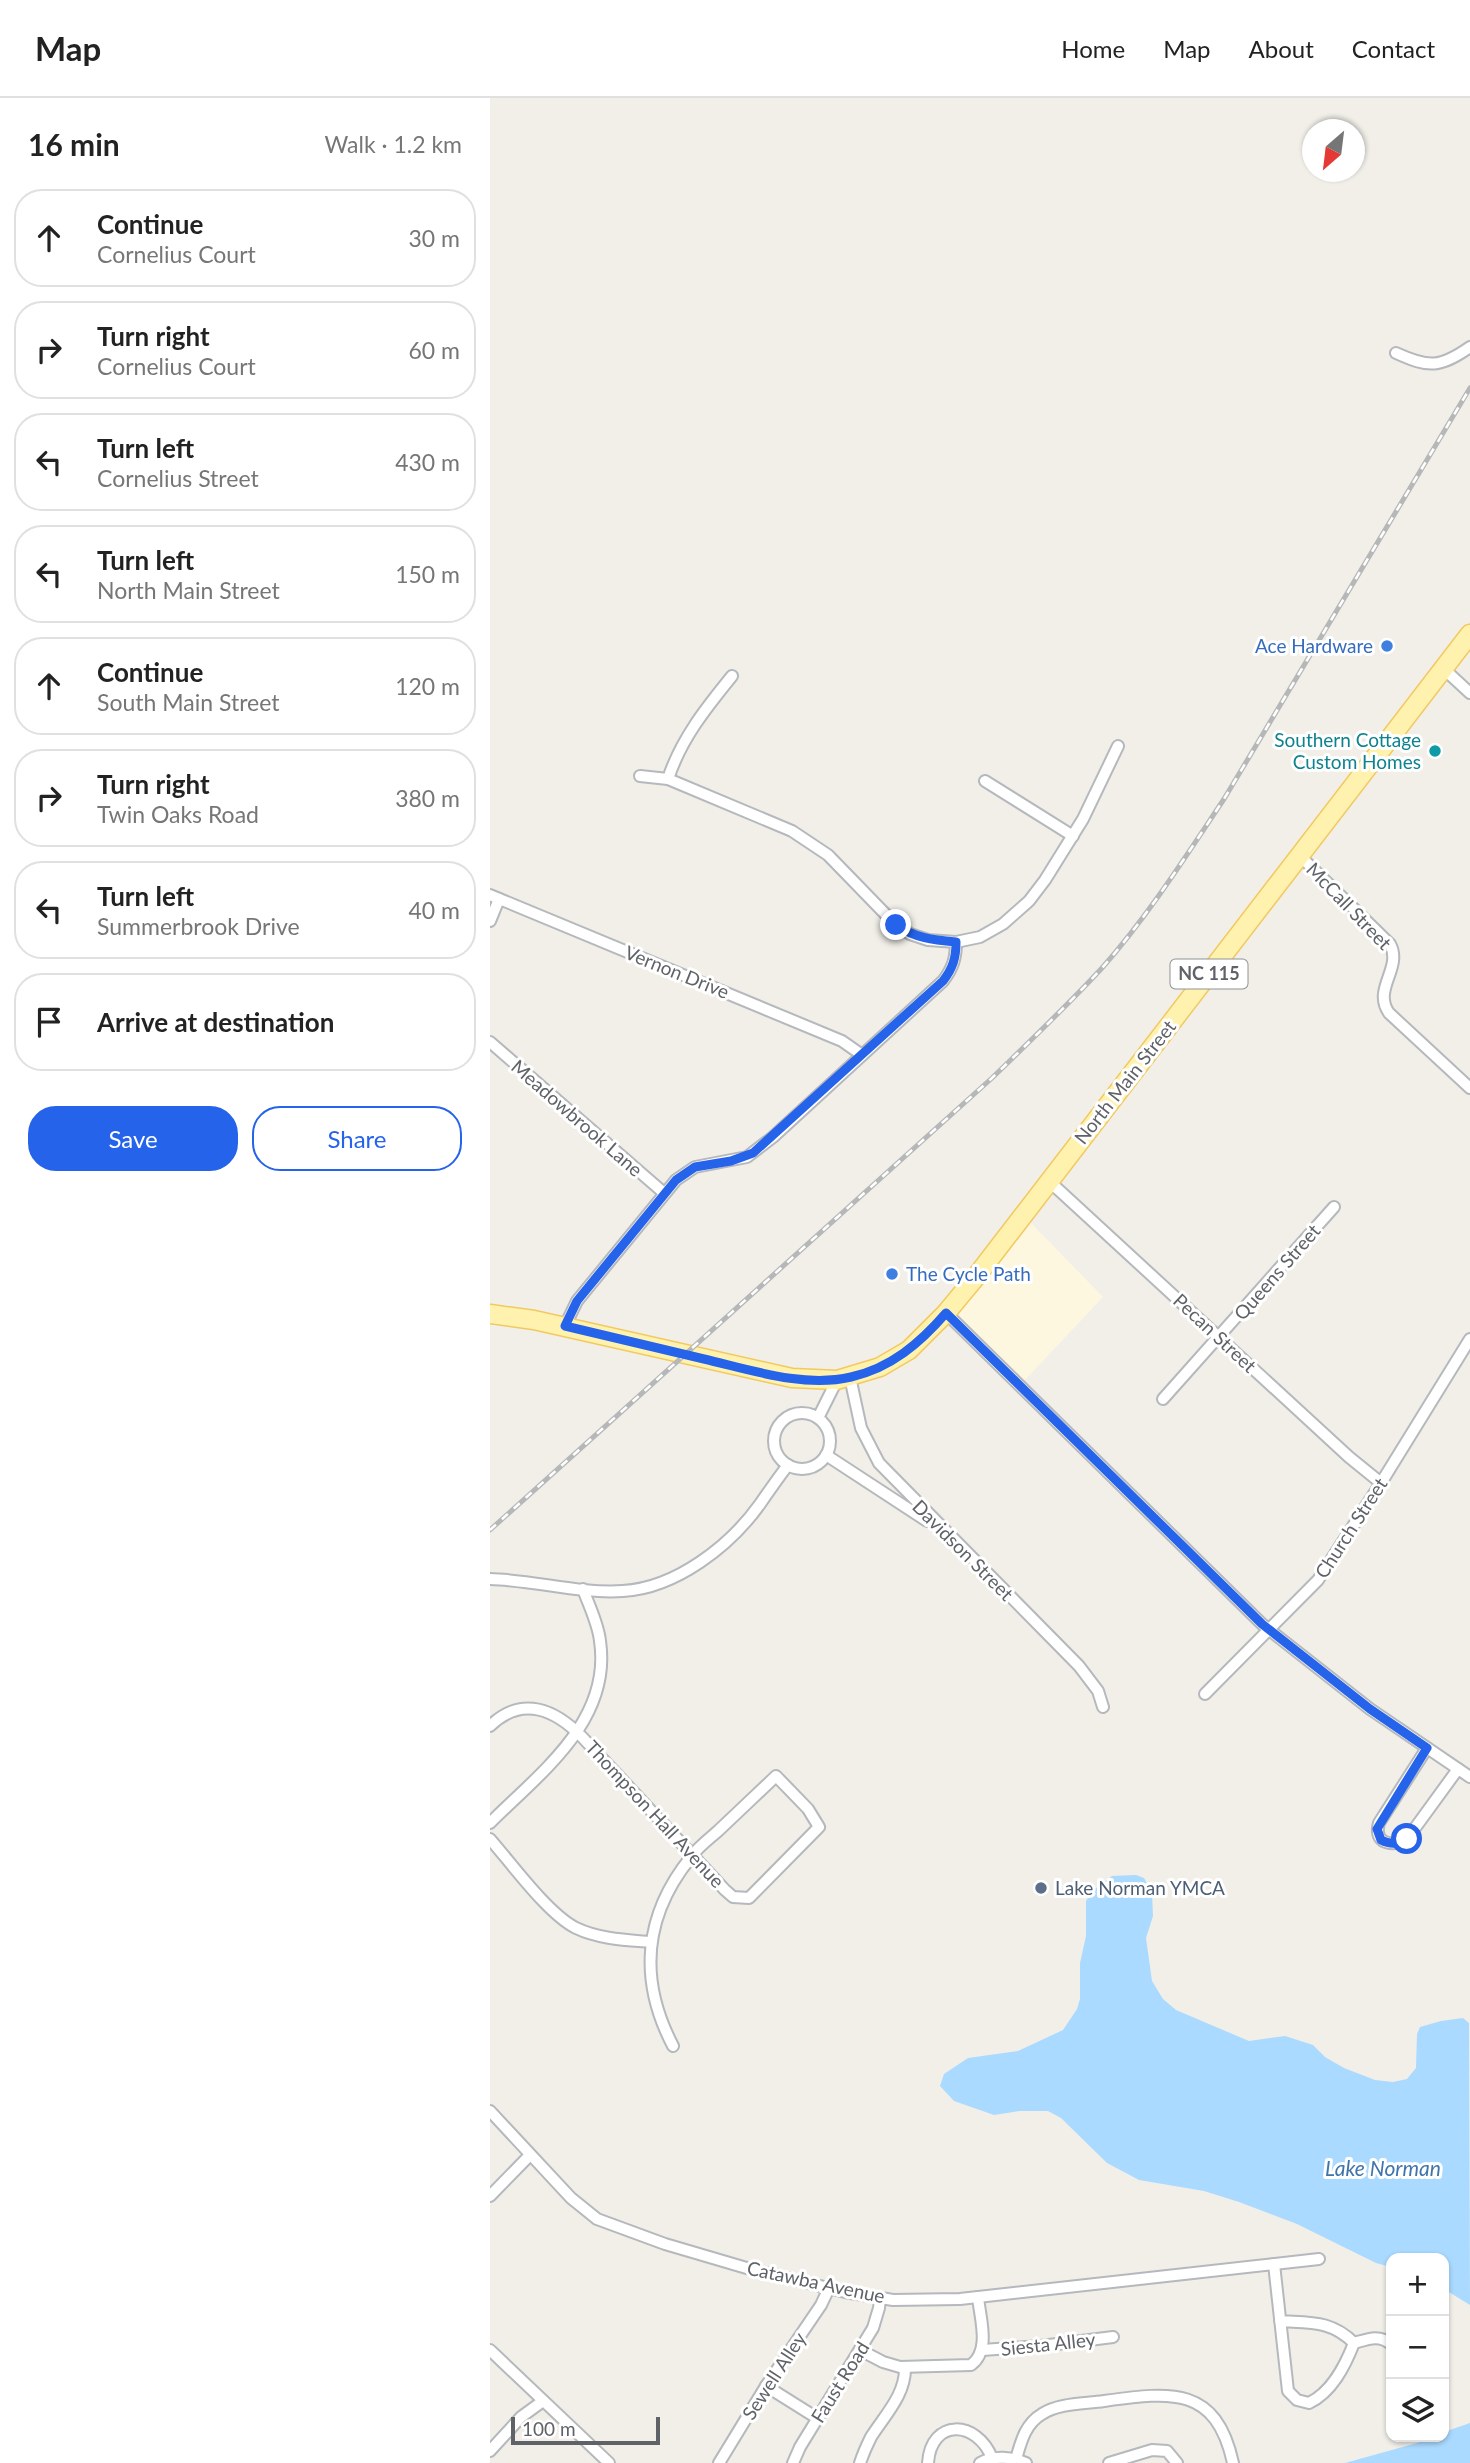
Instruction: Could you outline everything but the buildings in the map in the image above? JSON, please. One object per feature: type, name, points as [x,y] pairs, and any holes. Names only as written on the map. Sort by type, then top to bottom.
[{"type":"main road","name":"North Main Street","points":[[565,1326],[738,1367],[803,1379],[844,1378],[880,1367],[909,1350],[946,1313],[1470,634]]},
{"type":"main road","name":"NC 115","points":[[490,1314],[565,1326]]},
{"type":"street","points":[[1396,353],[1427,365],[1437,365],[1454,359],[1470,347]]},
{"type":"street","points":[[1444,669],[1470,693]]},
{"type":"street","points":[[668,779],[674,762],[701,715],[732,676]]},
{"type":"street","points":[[640,776],[668,779],[771,821],[810,842],[843,870],[882,914],[910,934],[928,940],[956,942],[980,937],[1003,924],[1045,880],[1093,800],[1118,746]]},
{"type":"street","points":[[985,781],[1073,836]]},
{"type":"street","name":"McCall Street","points":[[1300,856],[1393,949],[1393,965],[1382,993],[1385,1008],[1470,1088]]},
{"type":"street","points":[[490,920],[494,897]]},
{"type":"street","name":"Vernon Drive","points":[[494,897],[842,1041],[862,1055]]},
{"type":"street","points":[[565,1326],[577,1301],[676,1180],[695,1167],[731,1161],[753,1153],[943,981],[955,961],[956,942]]},
{"type":"street","name":"Meadowbrook Lane","points":[[490,1042],[664,1193]]},
{"type":"street","name":"Pecan Street","points":[[1049,1181],[1349,1457],[1381,1483]]},
{"type":"street","name":"Queens Street","points":[[1163,1399],[1334,1207]]},
{"type":"street","points":[[946,1313],[1269,1629],[1370,1709],[1470,1777]]},
{"type":"street","name":"Church Street","points":[[1205,1695],[1318,1580],[1470,1339]]},
{"type":"street","points":[[818,1418],[844,1378]]},
{"type":"street","name":"Davidson Street","points":[[844,1378],[861,1429],[878,1463],[1079,1666],[1094,1685],[1103,1707]]},
{"type":"street","points":[[797,1413],[808,1413],[818,1418],[828,1431],[829,1448],[826,1455],[809,1468],[788,1465],[775,1447],[774,1436],[778,1425],[786,1417],[797,1413]]},
{"type":"street","points":[[826,1455],[947,1534]]},
{"type":"street","points":[[490,1579],[521,1579],[583,1589],[624,1591],[659,1584],[702,1561],[738,1529],[760,1505],[788,1465]]},
{"type":"street","points":[[490,1823],[578,1732],[594,1700],[601,1664],[597,1623],[583,1589]]},
{"type":"street","name":"Thompson Hall Avenue","points":[[490,1726],[500,1716],[524,1707],[540,1709],[578,1732],[692,1855],[733,1897],[749,1898],[819,1827],[808,1809],[776,1776],[692,1855]]},
{"type":"street","points":[[1427,1748],[1379,1823],[1378,1835],[1381,1840],[1398,1844],[1407,1839],[1458,1769]]},
{"type":"street","points":[[490,1839],[568,1923],[596,1935],[650,1942]]},
{"type":"street","points":[[673,2046],[653,1993],[650,1942],[666,1892],[692,1855]]},
{"type":"street","name":"Catawba Avenue","points":[[490,2111],[570,2198],[597,2219],[665,2244],[750,2269],[880,2298],[918,2301],[978,2297],[1319,2259]]},
{"type":"street","points":[[490,2196],[530,2155]]},
{"type":"street","points":[[1274,2264],[1288,2391],[1291,2397],[1302,2402],[1316,2399],[1346,2363],[1354,2343]]},
{"type":"street","name":"Sewell Alley","points":[[719,2463],[766,2386],[821,2305],[829,2288]]},
{"type":"street","points":[[860,2350],[883,2362],[905,2367],[966,2367],[978,2358],[982,2350],[978,2297]]},
{"type":"street","name":"Faust Road","points":[[793,2463],[876,2321],[880,2298]]},
{"type":"street","points":[[1280,2321],[1325,2324],[1338,2329],[1354,2343]]},
{"type":"street","name":"Siesta Alley","points":[[982,2350],[1113,2337]]},
{"type":"street","points":[[1354,2343],[1375,2337],[1386,2340]]},
{"type":"street","points":[[490,2350],[609,2463]]},
{"type":"street","points":[[860,2463],[870,2439],[900,2392],[905,2367]]},
{"type":"street","points":[[766,2386],[817,2418]]},
{"type":"street","points":[[980,2463],[992,2458],[1021,2461],[1023,2435],[1030,2424],[1057,2407],[1150,2395],[1177,2395],[1195,2402],[1221,2426],[1233,2463]]},
{"type":"street","points":[[490,2451],[521,2417],[543,2401]]},
{"type":"street","points":[[928,2463],[932,2447],[938,2438],[947,2431],[956,2429],[978,2436],[987,2445],[992,2458]]},
{"type":"street","points":[[1109,2463],[1152,2451],[1167,2451],[1177,2463]]},
{"type":"shaded area","points":[[1027,1219],[1103,1297],[1023,1382],[956,1312]]},
{"type":"water","name":"Lake Norman","points":[[1136,1875],[1144,1878],[1152,1893],[1153,1916],[1146,1938],[1152,1981],[1163,1999],[1176,2010],[1249,2041],[1285,2036],[1313,2045],[1325,2057],[1344,2068],[1375,2080],[1393,2082],[1407,2079],[1416,2068],[1417,2034],[1420,2027],[1463,2018],[1469,2023],[1470,2305],[1449,2292],[1449,2253],[1386,2253],[1386,2266],[1376,2263],[1297,2224],[1239,2202],[1204,2191],[1139,2180],[1107,2163],[1061,2118],[1048,2111],[994,2115],[954,2101],[940,2086],[944,2074],[968,2058],[1018,2051],[1063,2030],[1077,2009],[1080,1999],[1080,1963],[1086,1936],[1086,1901],[1092,1891],[1112,1876]]},
{"type":"water","points":[[1470,2423],[1470,2463],[1345,2463],[1420,2442],[1449,2442],[1449,2430]]},
{"type":"railway","points":[[490,1530],[992,1078],[1102,968],[1151,907],[1224,799],[1470,388]]},
{"type":"place","name":"Ace Hardware","points":[[1387,646]]},
{"type":"place","name":"Southern Cottage Custom Homes","points":[[1435,751]]},
{"type":"place","name":"The Cycle Path","points":[[892,1274]]},
{"type":"place","name":"Lake Norman YMCA","points":[[1041,1888]]},
{"type":"route","points":[[896,925],[910,934],[928,940],[956,942],[952,970],[943,981],[753,1153],[740,1159],[695,1167],[676,1180],[577,1301],[565,1326],[755,1371],[792,1378],[837,1380],[862,1374],[896,1358],[925,1336],[946,1313],[1262,1624],[1339,1686],[1427,1748],[1377,1829],[1381,1840],[1389,1844],[1398,1844],[1407,1839]]}]
